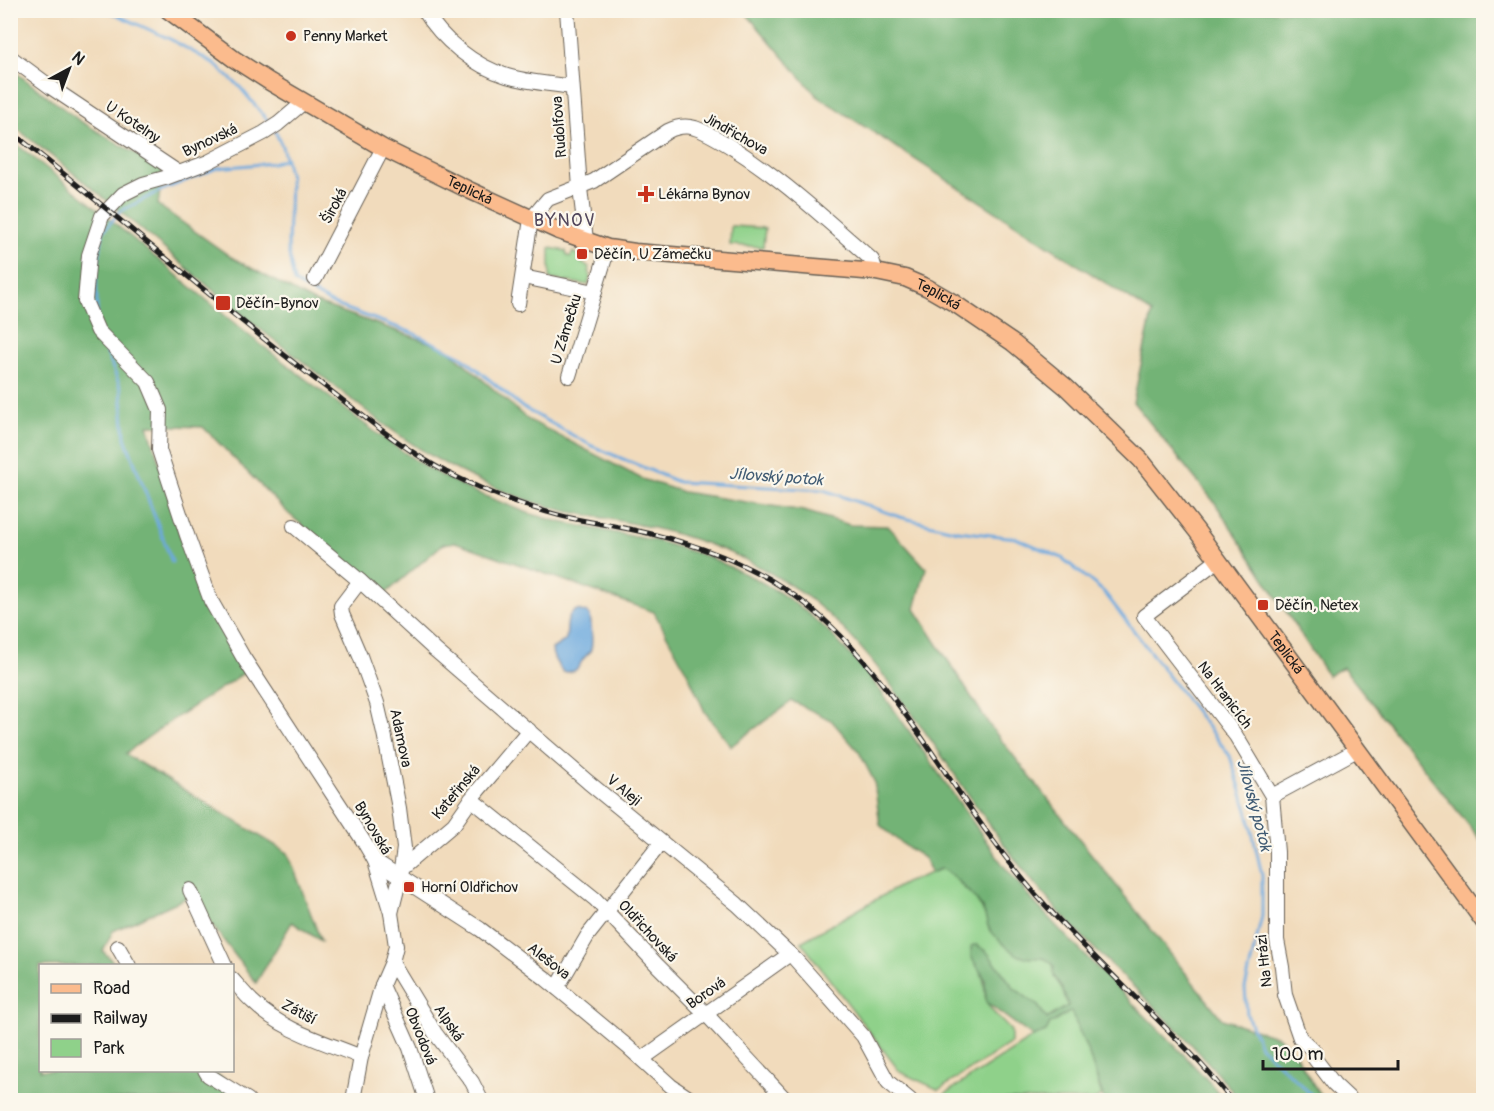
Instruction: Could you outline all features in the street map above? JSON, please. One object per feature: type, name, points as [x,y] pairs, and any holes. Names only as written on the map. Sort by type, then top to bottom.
[{"type":"main road","name":"Teplická","points":[[168,10],[234,58],[383,148],[531,219],[608,248],[876,272],[905,278],[928,288],[986,324],[1039,363],[1092,411],[1141,460],[1171,496],[1484,922]]},
{"type":"street","points":[[424,10],[431,23],[457,49],[481,66],[508,77],[572,87]]},
{"type":"street","name":"Rudolfova","points":[[567,10],[579,188],[586,240]]},
{"type":"street","name":"U Kotelny","points":[[10,57],[179,173]]},
{"type":"street","name":"Bynovská","points":[[304,102],[264,133],[208,162],[143,184],[123,194],[102,216],[89,255],[85,301],[98,331],[148,382],[160,410],[159,450],[211,601],[243,657],[375,861],[391,913],[396,946],[361,1057],[353,1101]]},
{"type":"street","name":"Jindřichova","points":[[531,219],[548,200],[594,181],[674,128],[683,126],[694,128],[724,143],[765,169],[872,260],[876,272]]},
{"type":"street","name":"Široká","points":[[315,279],[383,148]]},
{"type":"street","points":[[518,304],[531,219]]},
{"type":"street","name":"U Zámečku","points":[[569,376],[608,248]]},
{"type":"street","name":"U Zámečku","points":[[523,277],[595,291]]},
{"type":"street","name":"V Aleji","points":[[294,526],[360,581],[435,650],[736,904],[790,954],[863,1036],[888,1082],[910,1101]]},
{"type":"street","name":"Na Hranicích","points":[[1218,560],[1144,616],[1236,736],[1272,796]]},
{"type":"street","name":"Adamova","points":[[360,581],[341,606],[376,703],[399,808],[404,848],[391,913]]},
{"type":"street","name":"Kateřinská","points":[[401,872],[454,824],[471,799],[529,730]]},
{"type":"street","points":[[1272,796],[1357,750]]},
{"type":"street","name":"Na Hrázi","points":[[1272,796],[1277,852],[1277,940],[1285,995],[1300,1038],[1314,1051],[1316,1059],[1334,1084],[1352,1101]]},
{"type":"street","name":"Oldřichovská","points":[[471,799],[595,898],[786,1101]]},
{"type":"street","points":[[557,988],[588,935],[661,843]]},
{"type":"street","name":"Alešova","points":[[375,861],[401,872],[480,929],[557,988],[671,1086],[692,1101]]},
{"type":"street","points":[[190,890],[224,964]]},
{"type":"street","points":[[118,947],[128,964]]},
{"type":"street","name":"Borová","points":[[642,1059],[790,954]]},
{"type":"street","name":"Alpská","points":[[392,962],[435,1033],[472,1082],[481,1101]]},
{"type":"street","name":"Zátiší","points":[[234,981],[254,1003],[276,1020],[300,1033],[361,1057]]},
{"type":"street","name":"Obvodová","points":[[382,986],[410,1047],[427,1101]]},
{"type":"street","points":[[206,1072],[248,1101]]},
{"type":"green space","points":[[744,11],[1483,11],[1483,843],[1343,667],[1328,676],[1215,503],[1133,402],[1152,313],[817,96]]},
{"type":"green space","points":[[10,68],[80,121],[163,170],[158,205],[231,257],[314,302],[448,349],[527,419],[642,479],[683,492],[804,511],[850,525],[888,526],[926,568],[915,609],[990,726],[1222,1019],[1279,1037],[1295,1054],[1323,1100],[1239,1100],[1192,1045],[1089,943],[1039,889],[993,830],[883,675],[842,627],[810,599],[756,565],[718,548],[678,534],[533,502],[476,479],[415,446],[260,329],[99,194],[11,124]]},
{"type":"green space","points":[[10,139],[251,337],[379,435],[427,468],[470,490],[528,513],[560,522],[657,541],[709,557],[756,579],[804,610],[828,631],[867,673],[1003,865],[1033,901],[1184,1055],[1224,1100],[1104,1100],[1090,1057],[1071,1011],[1050,1024],[1046,1032],[1033,1037],[986,1002],[985,979],[971,957],[973,945],[987,952],[1014,988],[1038,1006],[1047,1019],[1068,1006],[1063,990],[1054,976],[1054,966],[1050,962],[1042,958],[1020,956],[1008,948],[989,928],[981,906],[957,880],[945,870],[941,869],[932,873],[924,858],[901,843],[880,825],[874,781],[859,752],[831,720],[792,701],[731,746],[705,712],[687,672],[654,612],[455,542],[443,544],[385,594],[289,514],[203,427],[148,425],[182,541],[204,597],[247,671],[125,754],[288,853],[321,941],[292,922],[256,983],[190,896],[113,931],[103,951],[115,964],[39,964],[39,1072],[212,1072],[260,1100],[11,1100]]},
{"type":"green space","points":[[731,226],[765,228],[763,247],[730,245]]},
{"type":"green space","points":[[550,248],[566,251],[570,257],[573,252],[581,257],[580,262],[589,267],[588,285],[550,279]]},
{"type":"green space","points":[[941,869],[951,874],[974,897],[985,914],[989,929],[1010,949],[1032,957],[1040,956],[1050,961],[1054,966],[1054,977],[1061,986],[1068,1006],[1047,1019],[1038,1006],[1014,988],[996,964],[980,971],[988,1004],[1011,1031],[1011,1043],[939,1090],[900,1072],[801,942],[905,883]]},
{"type":"green space","points":[[1071,1011],[1090,1057],[1102,1096],[1094,1100],[941,1100],[946,1093],[1033,1037],[1046,1032],[1050,1024]]},
{"type":"water","points":[[577,610],[590,615],[591,649],[577,669],[563,672],[554,659],[552,649],[566,640],[568,619]]},
{"type":"waterway","name":"Jílovský potok","points":[[106,10],[170,39],[213,63],[239,86],[270,123]]},
{"type":"waterway","name":"Jílovský potok","points":[[275,131],[282,146],[290,177],[288,249],[294,282],[333,304],[413,333],[461,356],[522,407],[592,446],[678,482],[824,490],[900,517],[958,531],[1016,538],[1062,558],[1104,592],[1230,756],[1247,810],[1262,875],[1262,916],[1245,988],[1247,1015],[1260,1046],[1317,1100]]},
{"type":"waterway","points":[[97,315],[96,276],[103,231],[121,211],[160,191],[217,168],[272,163],[286,159]]},
{"type":"waterway","points":[[104,345],[121,389],[125,438],[172,562]]},
{"type":"railway","points":[[10,131],[276,349],[379,428],[429,462],[473,485],[529,507],[650,533],[729,559],[767,578],[806,604],[842,637],[875,675],[920,735],[991,838],[1038,897],[1189,1051],[1231,1100]]},
{"type":"place","name":"Penny Market","points":[[291,36]]},
{"type":"place","name":"Lékárna Bynov","points":[[646,194]]},
{"type":"place","name":"Děčín, U Zámečku","points":[[582,254]]},
{"type":"place","name":"Děčín-Bynov","points":[[223,303]]},
{"type":"place","name":"Děčín, Netex","points":[[1263,605]]},
{"type":"place","name":"Horní Oldřichov","points":[[409,887]]},
{"type":"district","name":"BYNOV","points":[[565,220]]}]
